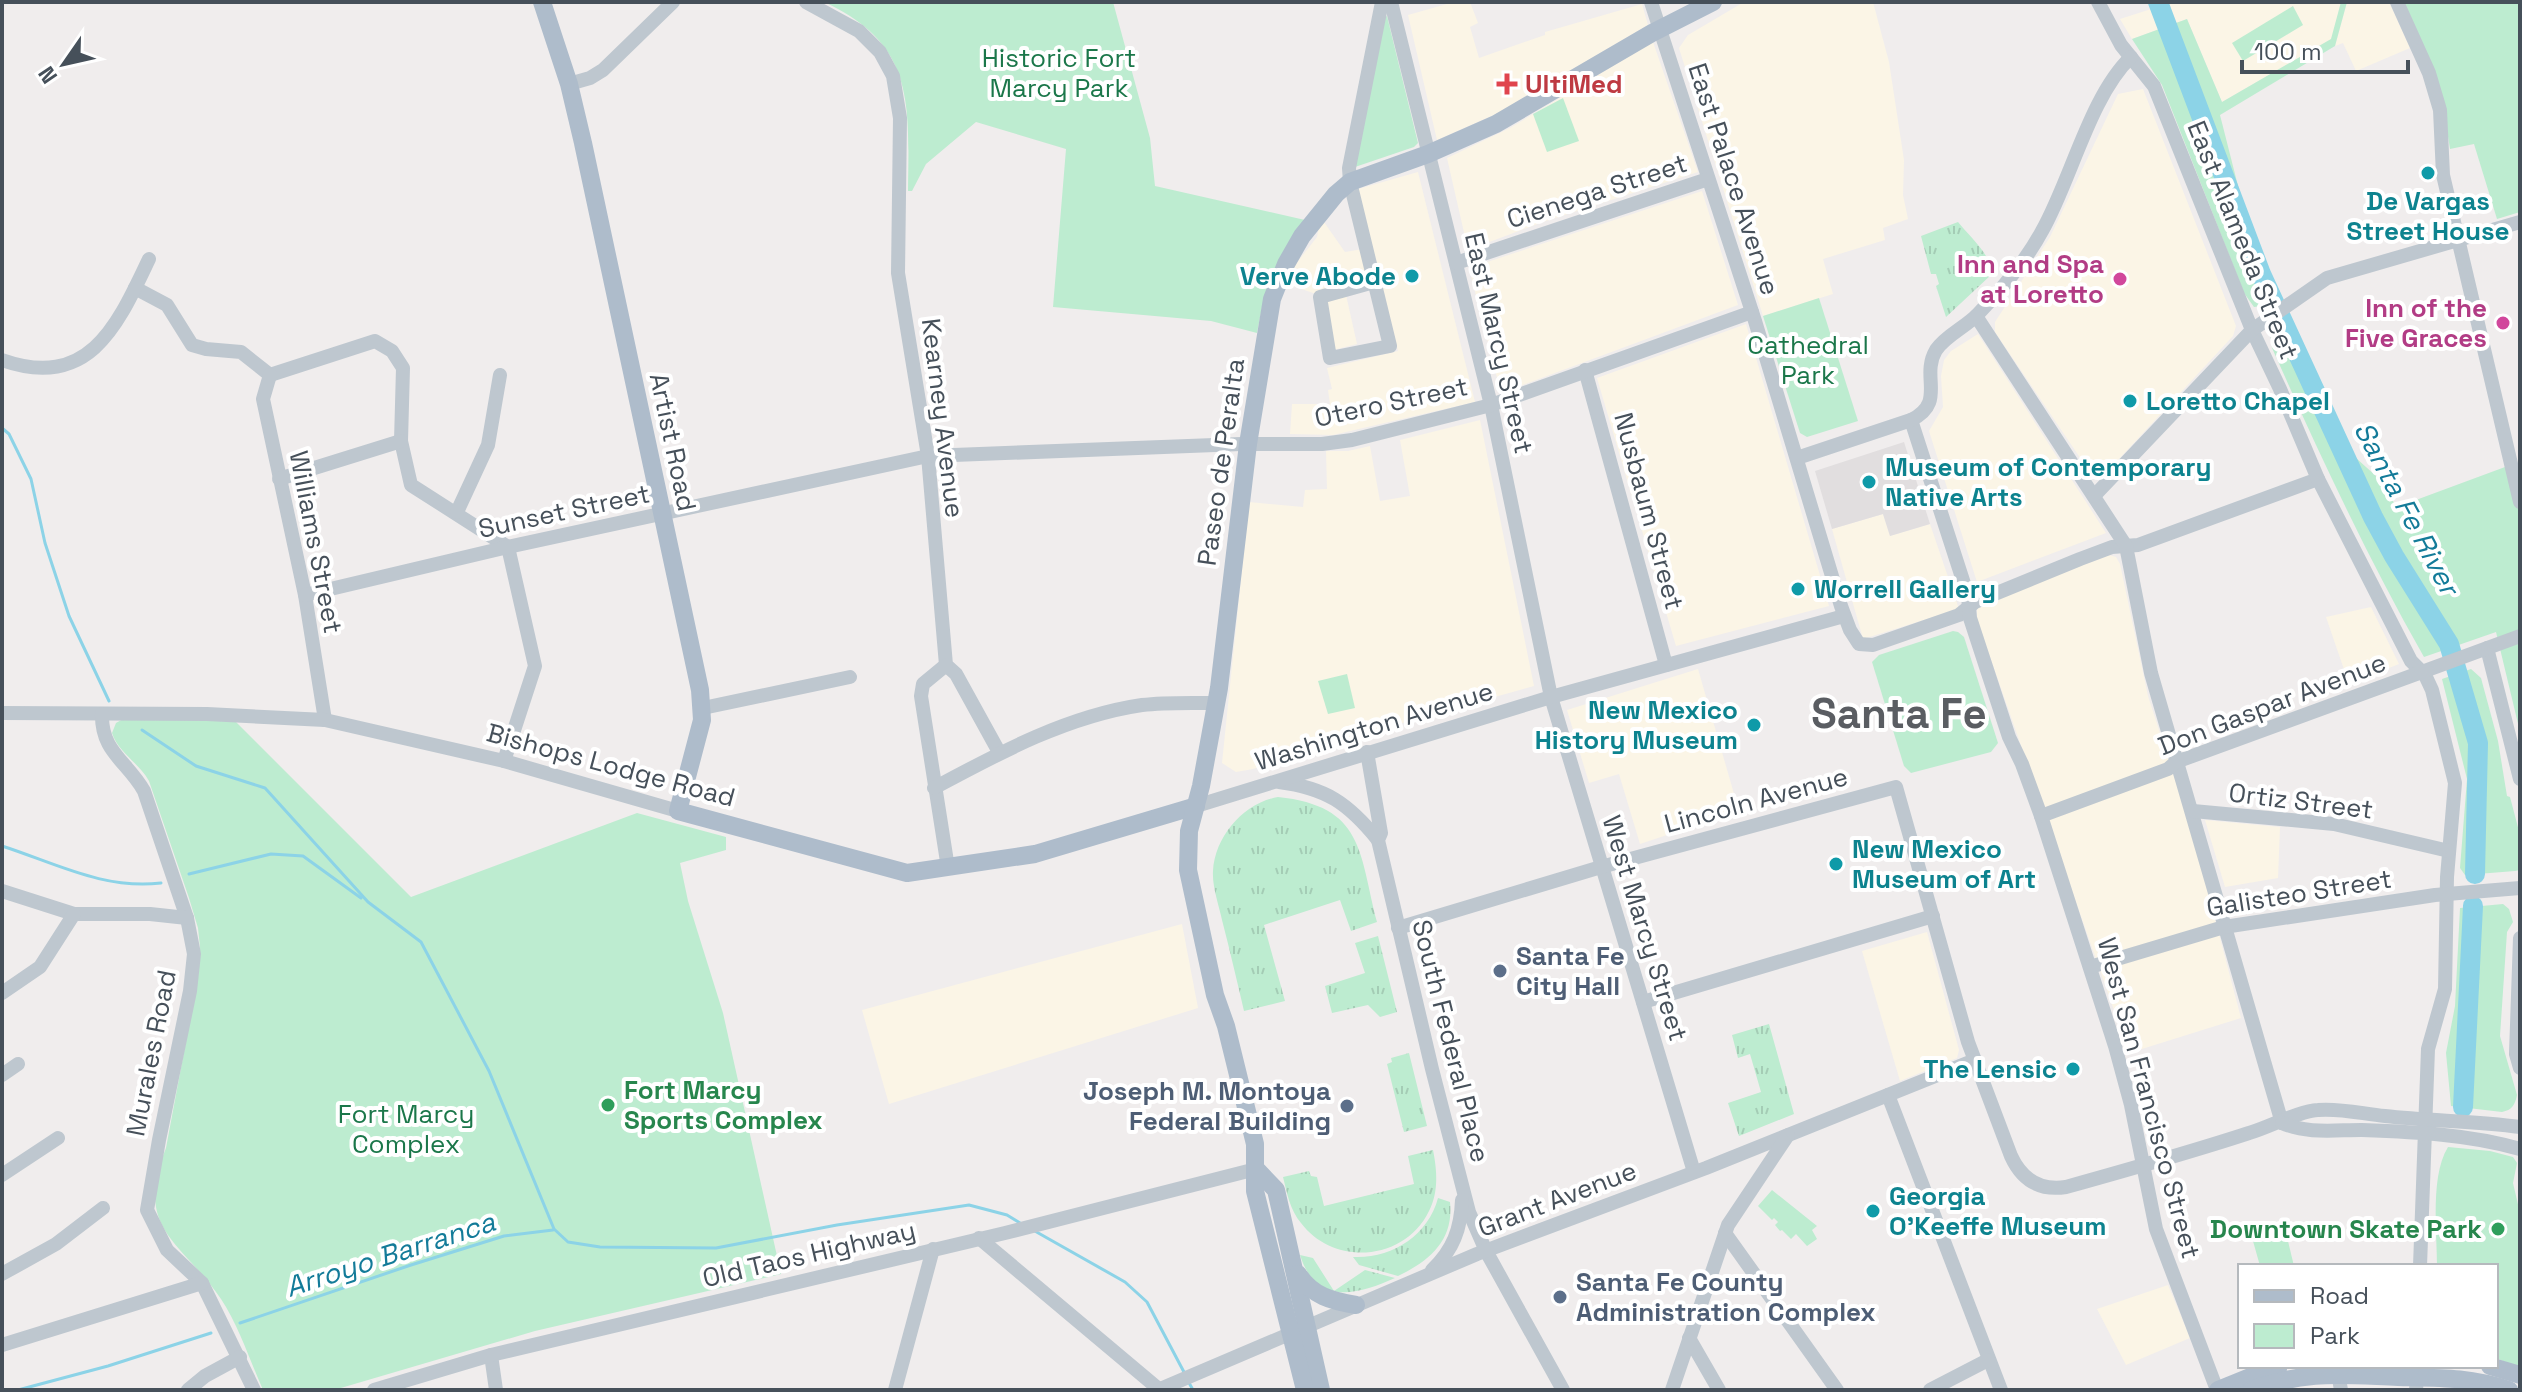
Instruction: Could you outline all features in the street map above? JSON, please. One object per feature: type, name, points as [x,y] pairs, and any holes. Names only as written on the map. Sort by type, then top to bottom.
[{"type":"main road","name":"Artist Road","points":[[542,2],[569,84],[703,708],[697,746],[678,811]]},
{"type":"main road","name":"Paseo de Peralta","points":[[1305,1390],[1255,1191],[1255,1144],[1189,883],[1189,831],[1216,703],[1248,444],[1268,316],[1278,282],[1291,254],[1310,225],[1350,182],[1428,154],[1496,124],[1660,29],[1713,2]]},
{"type":"main road","name":"Bishops Lodge Road","points":[[678,811],[895,871],[921,872],[1035,854],[1196,806]]},
{"type":"main road","name":"Paseo de Peralta","points":[[1256,1169],[1276,1190],[1321,1390]]},
{"type":"main road","points":[[1293,1264],[1300,1278],[1314,1291],[1328,1300],[1356,1305]]},
{"type":"main road","points":[[2218,1390],[2285,1368]]},
{"type":"main road","points":[[2497,1368],[2520,1375]]},
{"type":"main road","points":[[2251,1390],[2297,1377],[2339,1382],[2443,1377],[2463,1378],[2509,1390]]},
{"type":"street","points":[[569,84],[590,78],[603,70],[673,2]]},
{"type":"street","name":"Kearney Avenue","points":[[806,2],[859,31],[880,52],[893,76],[900,118],[898,273],[928,456],[946,665]]},
{"type":"street","points":[[1374,282],[1320,297],[1330,358],[1390,346],[1349,168],[1382,2]]},
{"type":"street","name":"East Marcy Street","points":[[1391,2],[1491,405],[1551,697]]},
{"type":"street","name":"East Palace Avenue","points":[[1651,2],[1752,312],[1844,616],[1859,644],[1877,643],[1953,617],[1970,608]]},
{"type":"street","name":"East Alameda Street","points":[[2098,2],[2113,32],[2154,86],[2257,326],[2318,479],[2411,661],[2423,673],[2435,697],[2455,783],[2449,851],[2445,989],[2428,1049],[2420,1264]]},
{"type":"street","points":[[2397,2],[2429,73],[2440,110],[2441,158],[2458,242],[2518,495]]},
{"type":"street","points":[[1797,458],[1911,420],[1925,412],[1931,400],[1930,367],[1937,349],[1976,316],[2043,230],[2109,82],[2131,57]]},
{"type":"street","name":"Cienega Street","points":[[1456,263],[1708,179]]},
{"type":"street","points":[[2094,496],[2257,326],[2327,278],[2520,222]]},
{"type":"street","points":[[2,360],[42,368],[82,356],[108,337],[149,259]]},
{"type":"street","points":[[135,288],[167,305],[192,345],[241,352],[270,375],[375,341],[392,351],[403,368],[401,441],[411,485],[508,547],[535,666],[504,761]]},
{"type":"street","name":"Otero Street","points":[[928,456],[1322,444],[1352,440],[1491,405],[1752,312]]},
{"type":"street","points":[[1976,316],[2126,546],[2149,662],[2176,762],[2193,811],[2282,1123],[2298,1130],[2473,1137],[2520,1149]]},
{"type":"street","name":"Nusbaum Street","points":[[1585,370],[1666,665]]},
{"type":"street","name":"Williams Street","points":[[270,375],[263,399],[305,595],[325,720]]},
{"type":"street","points":[[457,512],[488,445],[500,375]]},
{"type":"street","name":"West San Francisco Street","points":[[1911,420],[1968,596],[1970,618],[2009,737],[2041,816],[2125,1080],[2159,1237],[2218,1390]]},
{"type":"street","points":[[279,479],[401,441]]},
{"type":"street","name":"Sunset Street","points":[[305,595],[508,547],[928,456]]},
{"type":"street","points":[[1970,608],[1975,602],[2112,547],[2138,545],[2318,479]]},
{"type":"street","name":"Washington Avenue","points":[[1196,806],[1551,697],[1844,616]]},
{"type":"street","name":"Don Gaspar Avenue","points":[[2041,816],[2168,769],[2176,762],[2520,636]]},
{"type":"street","points":[[2487,648],[2520,779]]},
{"type":"street","points":[[948,868],[921,696],[923,684],[946,665],[956,674],[999,752]]},
{"type":"street","points":[[703,708],[850,677]]},
{"type":"street","name":"West Marcy Street","points":[[1551,697],[1694,1172]]},
{"type":"street","points":[[934,788],[999,752],[1071,723],[1145,705],[1216,703]]},
{"type":"street","name":"Bishops Lodge Road","points":[[3,710],[325,720],[504,761],[678,811]]},
{"type":"street","name":"Murales Road","points":[[102,714],[101,731],[109,748],[135,776],[144,791],[187,918],[194,954],[190,991],[147,1210],[167,1250],[202,1283],[254,1390]]},
{"type":"street","name":"South Federal Place","points":[[1367,752],[1381,833],[1378,840],[1463,1192],[1486,1251],[1563,1390]]},
{"type":"street","points":[[1275,781],[1311,787],[1334,798],[1363,822],[1378,840]]},
{"type":"street","name":"Lincoln Avenue","points":[[1398,928],[1601,867],[1896,787],[1933,916]]},
{"type":"street","name":"Ortiz Street","points":[[2193,811],[2334,824],[2449,851]]},
{"type":"street","name":"Galisteo Street","points":[[2090,967],[2224,927],[2447,894],[2520,888]]},
{"type":"street","points":[[2,891],[74,914],[150,914],[187,918]]},
{"type":"street","points":[[2,993],[40,967],[74,914]]},
{"type":"street","points":[[1643,1002],[1933,916],[1968,1042],[2014,1163],[2033,1184],[2051,1189],[2142,1165],[2282,1123],[2298,1113],[2317,1110],[2347,1110],[2520,1127]]},
{"type":"street","points":[[2520,938],[2516,1054],[2520,1068]]},
{"type":"street","name":"Grant Avenue","points":[[1161,1389],[1486,1251],[1975,1060]]},
{"type":"street","points":[[2,1075],[18,1064]]},
{"type":"street","points":[[1888,1095],[2001,1390]]},
{"type":"street","points":[[1672,1390],[1732,1217],[1788,1135]]},
{"type":"street","points":[[2,1175],[58,1138]]},
{"type":"street","name":"Old Taos Highway","points":[[374,1390],[491,1355],[1005,1233],[1256,1169]]},
{"type":"street","points":[[1425,1276],[1445,1257],[1456,1237],[1463,1192]]},
{"type":"street","points":[[2,1274],[36,1252],[56,1244],[103,1208]]},
{"type":"street","points":[[1725,1233],[1837,1390]]},
{"type":"street","points":[[979,1238],[1092,1335],[1161,1389]]},
{"type":"street","points":[[892,1389],[933,1249]]},
{"type":"street","points":[[2,1345],[202,1283]]},
{"type":"street","points":[[1689,1338],[1719,1390]]},
{"type":"street","points":[[491,1355],[496,1390]]},
{"type":"street","points":[[188,1390],[205,1376],[240,1357]]},
{"type":"street","points":[[1930,1390],[1988,1360]]},
{"type":"shaded area","points":[[1454,2],[1470,2],[1478,23],[1470,27],[1479,58],[1545,35],[1545,32],[1642,4],[1648,25],[1496,114],[1437,140],[1408,15]]},
{"type":"shaded area","points":[[1744,2],[1873,2],[1889,62],[1904,160],[1903,195],[1908,219],[1883,228],[1885,240],[1823,259],[1833,294],[1763,316],[1679,48],[1688,35]]},
{"type":"shaded area","points":[[2173,2],[2341,2],[2332,39],[2222,102],[2187,19],[2132,39],[2120,19]]},
{"type":"shaded area","points":[[2347,2],[2389,2],[2410,48],[2356,71],[2343,43],[2335,46]]},
{"type":"shaded area","points":[[1653,42],[1698,172],[1543,222],[1468,250],[1447,158],[1510,128]]},
{"type":"shaded area","name":"Inn and Spa at Loretto","points":[[2143,89],[2236,326],[2233,336],[2118,460],[2097,477],[2089,471],[1995,332],[1995,322],[2050,237],[2118,94]]},
{"type":"shaded area","points":[[1418,172],[1475,402],[1333,435],[1290,434],[1292,404],[1330,404],[1328,390],[1332,389],[1327,368],[1398,351],[1358,189]]},
{"type":"shaded area","points":[[1702,191],[1738,305],[1501,393],[1469,268]]},
{"type":"shaded area","points":[[1324,222],[1345,252],[1363,249],[1370,280],[1319,295],[1287,284],[1295,265],[1317,237],[1319,226]]},
{"type":"shaded area","points":[[1346,295],[1357,344],[1333,350],[1321,300]]},
{"type":"shaded area","points":[[1746,324],[1829,606],[1676,646],[1597,378]]},
{"type":"shaded area","points":[[1978,334],[2106,533],[1977,582],[1929,431],[1943,407],[1941,376],[1944,360],[1951,351]]},
{"type":"shaded area","points":[[1480,420],[1534,686],[1253,769],[1236,772],[1222,763],[1249,502],[1303,507],[1305,490],[1327,489],[1326,451],[1348,451],[1370,446],[1380,501],[1410,496],[1400,440]]},
{"type":"shaded area","points":[[1904,442],[1930,524],[1890,536],[1883,514],[1832,529],[1815,471]]},
{"type":"shaded area","points":[[1883,514],[1890,536],[1930,524],[1959,609],[1863,639],[1832,529]]},
{"type":"shaded area","points":[[2109,555],[2116,557],[2120,564],[2148,696],[2192,832],[2241,1018],[2129,1053],[1977,620],[1977,606]]},
{"type":"shaded area","points":[[2371,607],[2399,664],[2349,684],[2326,617]]},
{"type":"shaded area","points":[[1698,669],[1739,811],[1640,844],[1619,774],[1589,783],[1567,710]]},
{"type":"shaded area","points":[[2205,820],[2280,827],[2278,878],[2225,887]]},
{"type":"shaded area","points":[[1182,924],[1198,1008],[889,1104],[862,1010]]},
{"type":"shaded area","points":[[1927,932],[1959,1050],[1957,1058],[1900,1081],[1862,951]]},
{"type":"shaded area","points":[[2168,1285],[2190,1338],[2126,1365],[2097,1309]]},
{"type":"green space","name":"Historic Fort Marcy Park","points":[[824,2],[1113,2],[1150,138],[1155,186],[1305,220],[1262,307],[1257,333],[1211,321],[1053,307],[1066,149],[976,122],[926,164],[912,191],[908,191],[906,104],[891,57],[876,37],[854,19]]},
{"type":"green space","points":[[2341,2],[2347,2],[2335,46],[2220,115],[2250,233],[2280,292],[2261,306],[2254,307],[2244,293],[2162,85],[2132,39],[2187,19],[2222,102],[2331,39]]},
{"type":"green space","points":[[2404,2],[2520,2],[2520,212],[2497,219],[2474,144],[2450,149],[2443,105]]},
{"type":"green space","points":[[2293,6],[2303,25],[2243,61],[2232,43]]},
{"type":"green space","points":[[1387,16],[1418,143],[1355,167],[1384,18]]},
{"type":"green space","points":[[1563,98],[1579,141],[1547,152],[1533,114]]},
{"type":"green space","points":[[1958,222],[1985,254],[1991,275],[1946,317],[1936,286],[1939,284],[1936,274],[1931,274],[1921,236]]},
{"type":"green space","name":"Cathedral Park","points":[[1819,298],[1858,421],[1807,437],[1800,433],[1763,316]]},
{"type":"green space","points":[[2290,318],[2346,449],[2376,476],[2397,507],[2505,467],[2520,494],[2520,732],[2496,632],[2424,657],[2344,504],[2272,348],[2270,332]]},
{"type":"green space","points":[[1953,631],[1964,637],[1998,743],[1991,752],[1911,773],[1904,766],[1872,662],[1879,655]]},
{"type":"green space","points":[[2471,669],[2481,678],[2498,741],[2507,796],[2510,797],[2520,835],[2520,870],[2465,875],[2460,868],[2467,779],[2442,679]]},
{"type":"green space","points":[[1347,674],[1355,708],[1328,714],[1318,681]]},
{"type":"green space","name":"Fort Marcy Complex","points":[[232,718],[411,897],[637,813],[726,837],[726,850],[680,863],[688,901],[723,1013],[781,1274],[535,1331],[334,1390],[263,1390],[239,1332],[221,1299],[177,1247],[158,1216],[155,1198],[157,1176],[166,1148],[198,977],[200,947],[189,898],[149,781],[112,733],[116,723],[123,719]]},
{"type":"green space","points":[[1278,797],[1327,810],[1342,822],[1360,854],[1377,922],[1351,931],[1340,900],[1264,925],[1285,1001],[1244,1011],[1215,890],[1215,858],[1225,834],[1243,814],[1266,800]]},
{"type":"green space","points":[[2503,904],[2509,909],[2513,922],[2507,932],[2500,1036],[2516,1099],[2511,1108],[2502,1112],[2451,1106],[2446,1053],[2455,1006],[2460,908]]},
{"type":"green space","points":[[1378,936],[1397,1012],[1380,1017],[1368,1005],[1332,1013],[1325,986],[1365,973],[1355,943]]},
{"type":"green space","points":[[1769,1024],[1794,1114],[1739,1136],[1728,1103],[1761,1092],[1750,1054],[1738,1058],[1732,1035]]},
{"type":"green space","points":[[1409,1053],[1427,1126],[1404,1132],[1387,1064],[1392,1062],[1391,1058]]},
{"type":"green space","points":[[2448,1147],[2490,1151],[2513,1157],[2517,1163],[2513,1183],[2520,1213],[2520,1368],[2498,1359],[2498,1264],[2437,1264],[2437,1188],[2442,1159]]},
{"type":"green space","points":[[1433,1150],[1436,1181],[1429,1211],[1418,1228],[1404,1240],[1368,1252],[1350,1252],[1332,1247],[1315,1237],[1297,1218],[1283,1177],[1309,1171],[1311,1176],[1317,1177],[1324,1206],[1414,1184],[1408,1156]]},
{"type":"green space","points":[[1772,1190],[1817,1226],[1812,1230],[1817,1239],[1807,1246],[1796,1234],[1791,1239],[1780,1231],[1775,1225],[1778,1222],[1758,1206]]},
{"type":"green space","points":[[1438,1198],[1450,1202],[1450,1215],[1444,1238],[1430,1256],[1398,1276],[1359,1265],[1353,1257],[1381,1254],[1417,1234],[1433,1212]]},
{"type":"green space","points":[[2286,1233],[2294,1264],[2259,1264],[2253,1241]]},
{"type":"green space","points":[[1300,1255],[1313,1258],[1334,1291],[1316,1282]]},
{"type":"green space","points":[[1365,1270],[1395,1278],[1352,1292],[1334,1291]]},
{"type":"waterway","name":"Santa Fe River","points":[[2158,2],[2261,274],[2373,517],[2449,644],[2478,743],[2475,874]]},
{"type":"waterway","points":[[2,428],[9,434],[31,479],[45,543],[69,616],[109,701]]},
{"type":"waterway","points":[[142,730],[196,766],[265,788],[368,902],[421,942],[489,1071],[554,1229],[568,1242],[600,1247],[716,1248],[837,1225],[969,1205],[1007,1215],[1020,1223]]},
{"type":"waterway","points":[[2,846],[100,879],[120,883],[161,883]]},
{"type":"waterway","points":[[189,874],[271,854],[303,856],[361,898]]},
{"type":"waterway","name":"Santa Fe River","points":[[2463,1107],[2473,906]]},
{"type":"waterway","name":"Arroyo Barranca","points":[[240,1323],[504,1236],[553,1230]]},
{"type":"waterway","points":[[1033,1230],[1125,1282],[1147,1302],[1185,1374]]},
{"type":"waterway","name":"Arroyo Barranca","points":[[18,1390],[108,1366],[211,1333]]},
{"type":"waterway","points":[[1188,1381],[1193,1390]]},
{"type":"place","name":"UltiMed","points":[[1507,84]]},
{"type":"place","name":"De Vargas Street House","points":[[2428,173]]},
{"type":"place","name":"Verve Abode","points":[[1412,276]]},
{"type":"place","name":"Inn and Spa at Loretto","points":[[2120,279]]},
{"type":"place","name":"Inn of the Five Graces","points":[[2503,323]]},
{"type":"place","name":"Loretto Chapel","points":[[2130,401]]},
{"type":"place","name":"Museum of Contemporary Native Arts","points":[[1869,482]]},
{"type":"place","name":"Worrell Gallery","points":[[1798,589]]},
{"type":"place","name":"New Mexico History Museum","points":[[1754,725]]},
{"type":"place","name":"New Mexico Museum of Art","points":[[1836,864]]},
{"type":"place","name":"Santa Fe City Hall","points":[[1500,971]]},
{"type":"place","name":"The Lensic","points":[[2073,1069]]},
{"type":"place","name":"Fort Marcy Sports Complex","points":[[608,1105]]},
{"type":"place","name":"Joseph M. Montoya Federal Building","points":[[1347,1106]]},
{"type":"place","name":"Georgia O'Keeffe Museum","points":[[1873,1211]]},
{"type":"place","name":"Downtown Skate Park","points":[[2498,1229]]},
{"type":"place","name":"Santa Fe County Administration Complex","points":[[1560,1297]]},
{"type":"district","name":"Santa Fe","points":[[1899,713]]}]
